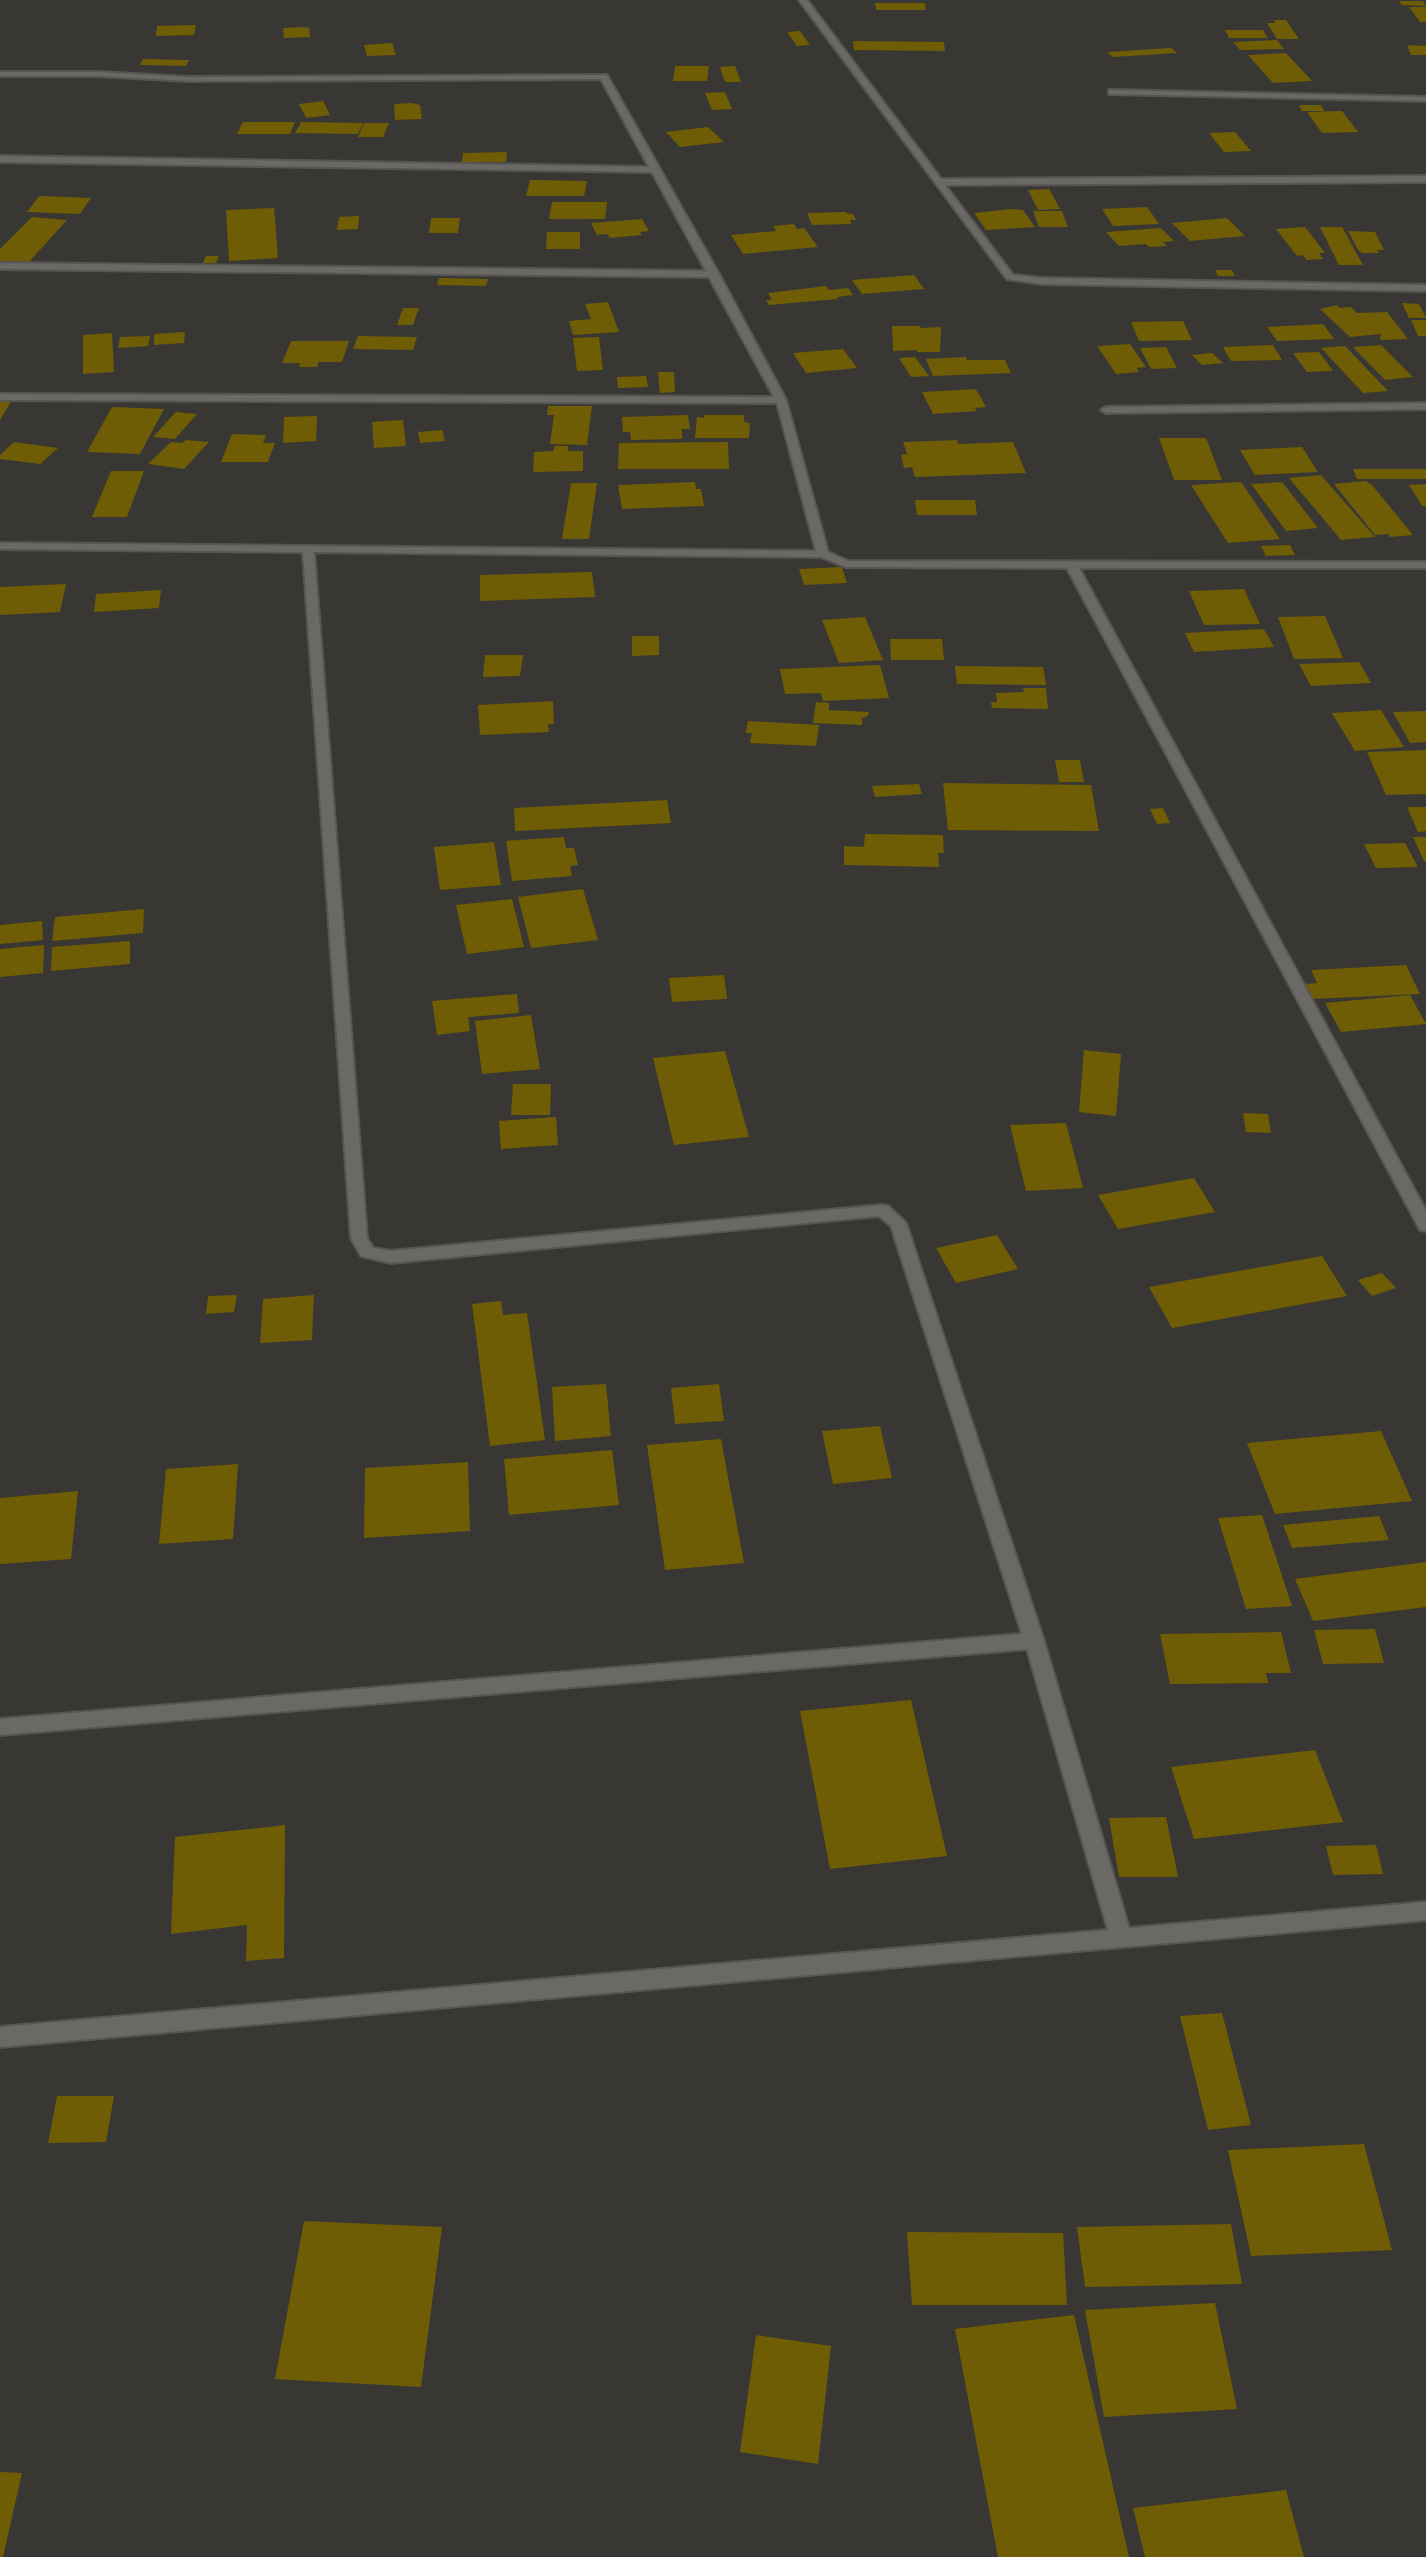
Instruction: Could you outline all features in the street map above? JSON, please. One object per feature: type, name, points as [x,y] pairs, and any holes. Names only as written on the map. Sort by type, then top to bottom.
[{"type":"street","points":[[803,0],[1010,277],[1042,281],[1426,288]]},
{"type":"street","points":[[0,74],[98,74],[188,79],[604,77],[781,400],[823,554]]},
{"type":"street","points":[[1112,92],[1426,99]]},
{"type":"street","points":[[0,159],[655,170]]},
{"type":"street","points":[[939,182],[1426,179]]},
{"type":"street","points":[[0,266],[714,274]]},
{"type":"street","points":[[0,397],[781,400]]},
{"type":"street","points":[[1106,410],[1426,406]]},
{"type":"street","points":[[0,546],[823,554],[846,564],[1426,565]]},
{"type":"street","points":[[308,549],[358,1238],[367,1252],[391,1257],[882,1210],[898,1223],[1034,1641],[1121,1938]]},
{"type":"street","points":[[1071,564],[1426,1226]]},
{"type":"street","points":[[0,1727],[1034,1641]]},
{"type":"street","points":[[0,2037],[1426,1911]]},
{"type":"building","points":[[1399,1],[1423,1],[1426,6],[1402,5]]},
{"type":"building","points":[[875,3],[925,3],[926,10],[876,10]]},
{"type":"building","points":[[1409,7],[1426,7],[1426,22],[1420,22]]},
{"type":"building","points":[[1274,20],[1286,20],[1299,39],[1277,39],[1267,23],[1275,23]]},
{"type":"building","points":[[196,25],[194,35],[156,36],[157,26]]},
{"type":"building","points":[[283,28],[309,28],[310,37],[284,38]]},
{"type":"building","points":[[1225,30],[1263,30],[1268,38],[1229,38]]},
{"type":"building","points":[[800,31],[810,45],[797,46],[787,32]]},
{"type":"building","points":[[1277,40],[1284,49],[1240,50],[1233,42]]},
{"type":"building","points":[[853,41],[944,42],[945,51],[854,50]]},
{"type":"building","points":[[392,43],[396,55],[367,56],[364,45]]},
{"type":"building","points":[[1407,45],[1426,46],[1426,55],[1411,55]]},
{"type":"building","points":[[1171,48],[1177,53],[1113,57],[1107,52]]},
{"type":"building","points":[[1286,53],[1312,81],[1273,83],[1248,55]]},
{"type":"building","points":[[143,59],[189,60],[186,66],[140,65]]},
{"type":"building","points":[[675,66],[709,66],[707,81],[673,81]]},
{"type":"building","points":[[735,66],[741,82],[725,82],[720,67]]},
{"type":"building","points":[[725,92],[732,109],[712,110],[705,93]]},
{"type":"building","points":[[323,101],[330,115],[306,118],[299,104]]},
{"type":"building","points":[[394,104],[420,105],[422,119],[395,120]]},
{"type":"building","points":[[1299,105],[1321,105],[1324,111],[1302,111]]},
{"type":"building","points":[[1342,111],[1358,132],[1322,133],[1307,112]]},
{"type":"building","points":[[243,122],[295,122],[290,134],[237,134]]},
{"type":"building","points":[[301,122],[363,123],[358,134],[295,133]]},
{"type":"building","points":[[364,123],[389,123],[383,137],[358,137]]},
{"type":"building","points":[[708,127],[724,142],[680,147],[666,132]]},
{"type":"building","points":[[1235,132],[1251,151],[1224,152],[1209,133]]},
{"type":"building","points":[[507,152],[506,162],[462,162],[463,153]]},
{"type":"building","points":[[530,180],[587,181],[584,196],[526,196]]},
{"type":"building","points":[[1049,189],[1060,209],[1038,210],[1028,190]]},
{"type":"building","points":[[39,196],[91,198],[80,214],[27,212]]},
{"type":"building","points":[[552,202],[607,202],[605,219],[549,219]]},
{"type":"building","points":[[1147,207],[1159,224],[1113,226],[1102,209]]},
{"type":"building","points":[[274,208],[278,258],[229,261],[226,210]]},
{"type":"building","points":[[1023,210],[1035,227],[986,230],[974,213]]},
{"type":"building","points":[[1033,211],[1062,211],[1068,227],[1039,227]]},
{"type":"building","points":[[847,212],[847,214],[853,214],[856,220],[850,220],[851,224],[812,225],[807,213]]},
{"type":"building","points":[[359,216],[358,229],[337,230],[339,217]]},
{"type":"building","points":[[32,217],[67,220],[29,262],[0,261],[0,249]]},
{"type":"building","points":[[431,218],[460,218],[458,233],[429,233]]},
{"type":"building","points":[[1227,218],[1245,236],[1190,241],[1172,223]]},
{"type":"building","points":[[642,219],[649,231],[640,232],[642,235],[610,238],[607,234],[597,235],[591,223]]},
{"type":"building","points":[[794,224],[797,229],[804,228],[818,247],[743,254],[731,235],[776,231],[773,226]]},
{"type":"building","points":[[1305,227],[1325,253],[1319,253],[1323,259],[1306,260],[1303,255],[1297,256],[1276,229]]},
{"type":"building","points":[[1320,227],[1342,227],[1363,265],[1339,265]]},
{"type":"building","points":[[1161,228],[1174,241],[1163,242],[1167,246],[1149,247],[1146,244],[1119,246],[1106,232]]},
{"type":"building","points":[[1348,231],[1375,232],[1384,250],[1377,250],[1379,253],[1362,253]]},
{"type":"building","points":[[547,232],[580,232],[580,249],[546,249]]},
{"type":"building","points":[[206,256],[219,256],[216,263],[203,263]]},
{"type":"building","points":[[1215,270],[1232,270],[1235,276],[1218,276]]},
{"type":"building","points":[[914,275],[924,289],[862,294],[852,280]]},
{"type":"building","points":[[439,278],[488,279],[486,286],[437,285]]},
{"type":"building","points":[[826,286],[829,290],[848,288],[853,295],[837,297],[838,299],[769,305],[766,300],[772,300],[768,293]]},
{"type":"building","points":[[608,302],[619,332],[573,335],[569,321],[591,319],[585,304]]},
{"type":"building","points":[[1402,303],[1419,304],[1426,318],[1409,318]]},
{"type":"building","points":[[1337,305],[1340,308],[1351,307],[1357,313],[1387,312],[1408,339],[1380,340],[1381,334],[1350,337],[1320,309]]},
{"type":"building","points":[[403,308],[419,308],[413,325],[397,325]]},
{"type":"building","points":[[1411,320],[1426,320],[1426,336],[1418,336]]},
{"type":"building","points":[[1183,321],[1192,340],[1139,341],[1131,322]]},
{"type":"building","points":[[1323,324],[1334,339],[1277,341],[1267,327]]},
{"type":"building","points":[[892,326],[941,327],[940,352],[893,351]]},
{"type":"building","points":[[185,332],[184,343],[154,345],[154,334]]},
{"type":"building","points":[[112,333],[114,372],[83,374],[83,335]]},
{"type":"building","points":[[150,336],[148,346],[118,348],[120,337]]},
{"type":"building","points":[[358,336],[417,337],[413,350],[353,349]]},
{"type":"building","points":[[599,337],[603,370],[577,371],[573,338]]},
{"type":"building","points":[[291,341],[349,341],[342,362],[319,362],[317,367],[299,367],[300,363],[282,363]]},
{"type":"building","points":[[1130,344],[1146,367],[1137,368],[1139,372],[1116,374],[1097,346]]},
{"type":"building","points":[[1273,345],[1282,360],[1231,361],[1223,347]]},
{"type":"building","points":[[1381,345],[1413,377],[1385,380],[1353,347]]},
{"type":"building","points":[[1345,346],[1388,391],[1363,393],[1321,348]]},
{"type":"building","points":[[1166,347],[1177,368],[1151,369],[1140,348]]},
{"type":"building","points":[[843,349],[857,368],[806,373],[793,353]]},
{"type":"building","points":[[1319,352],[1333,371],[1307,372],[1293,353]]},
{"type":"building","points":[[1212,353],[1223,363],[1202,365],[1192,355]]},
{"type":"building","points":[[915,357],[929,376],[911,377],[899,358]]},
{"type":"building","points":[[966,357],[967,360],[1005,360],[1011,373],[933,376],[926,359]]},
{"type":"building","points":[[658,372],[674,372],[675,392],[660,393]]},
{"type":"building","points":[[646,376],[648,387],[618,388],[617,377]]},
{"type":"building","points":[[976,389],[986,407],[975,408],[977,411],[933,414],[922,392]]},
{"type":"building","points":[[0,400],[12,400],[0,420]]},
{"type":"building","points":[[548,406],[592,406],[587,445],[550,444],[554,415],[547,415]]},
{"type":"building","points":[[112,407],[164,409],[140,454],[87,452]]},
{"type":"building","points":[[176,412],[197,414],[175,439],[153,437]]},
{"type":"building","points":[[688,415],[690,429],[682,429],[682,439],[631,440],[630,432],[623,432],[622,417]]},
{"type":"building","points":[[704,415],[744,415],[744,422],[750,423],[749,438],[695,438],[697,417],[704,418]]},
{"type":"building","points":[[317,416],[316,441],[283,443],[284,417]]},
{"type":"building","points":[[403,420],[406,446],[374,448],[372,422]]},
{"type":"building","points":[[442,430],[445,441],[420,443],[418,432]]},
{"type":"building","points":[[232,434],[266,435],[263,443],[275,443],[268,462],[221,462]]},
{"type":"building","points":[[1159,438],[1206,438],[1222,480],[1174,480]]},
{"type":"building","points":[[186,440],[209,442],[184,469],[148,464],[171,442],[182,443]]},
{"type":"building","points":[[957,440],[958,444],[1013,442],[1026,473],[915,477],[912,467],[904,468],[901,455],[907,454],[903,442]]},
{"type":"building","points":[[14,442],[58,448],[40,464],[0,459],[0,455]]},
{"type":"building","points":[[728,442],[729,469],[618,469],[619,443]]},
{"type":"building","points":[[554,446],[568,446],[568,451],[583,451],[583,471],[533,472],[534,452],[554,451]]},
{"type":"building","points":[[1302,447],[1318,472],[1255,475],[1240,450]]},
{"type":"building","points":[[1353,469],[1426,469],[1426,479],[1357,479]]},
{"type":"building","points":[[111,471],[144,471],[127,517],[92,517]]},
{"type":"building","points":[[1321,475],[1375,537],[1341,540],[1289,478]]},
{"type":"building","points":[[1366,481],[1372,485],[1413,535],[1390,537],[1388,534],[1375,535],[1334,484]]},
{"type":"building","points":[[695,482],[696,489],[701,489],[704,506],[622,509],[618,485]]},
{"type":"building","points":[[1241,482],[1280,539],[1228,543],[1191,485]]},
{"type":"building","points":[[1282,482],[1318,528],[1286,531],[1251,484]]},
{"type":"building","points":[[571,483],[597,483],[589,539],[562,539]]},
{"type":"building","points":[[1426,484],[1426,506],[1422,506],[1409,485]]},
{"type":"building","points":[[915,500],[975,500],[977,515],[917,515]]},
{"type":"building","points":[[1290,545],[1295,555],[1266,556],[1261,546]]},
{"type":"building","points":[[842,567],[847,583],[804,585],[799,569]]},
{"type":"building","points":[[592,572],[595,597],[480,601],[480,575]]},
{"type":"building","points":[[66,584],[60,612],[0,615],[0,587]]},
{"type":"building","points":[[1244,589],[1260,624],[1204,625],[1189,591]]},
{"type":"building","points":[[161,590],[159,608],[94,612],[96,594]]},
{"type":"building","points":[[1325,616],[1343,658],[1294,659],[1278,617]]},
{"type":"building","points":[[865,617],[883,660],[839,663],[822,620]]},
{"type":"building","points":[[1264,629],[1274,647],[1194,652],[1185,633]]},
{"type":"building","points":[[632,636],[659,636],[659,655],[632,656]]},
{"type":"building","points":[[890,639],[942,639],[944,660],[891,660]]},
{"type":"building","points":[[485,655],[523,655],[520,676],[483,677]]},
{"type":"building","points":[[1359,662],[1371,683],[1311,686],[1299,664]]},
{"type":"building","points":[[880,665],[889,698],[823,701],[821,693],[785,694],[780,669]]},
{"type":"building","points":[[955,666],[1043,667],[1046,685],[957,684]]},
{"type":"building","points":[[1023,688],[1046,688],[1048,709],[992,708],[991,702],[997,702],[996,693],[1024,692]]},
{"type":"building","points":[[553,701],[554,724],[548,724],[549,732],[480,735],[478,705]]},
{"type":"building","points":[[816,702],[829,703],[829,710],[869,712],[868,716],[862,718],[862,725],[813,723]]},
{"type":"building","points":[[1381,710],[1404,747],[1355,751],[1332,713]]},
{"type":"building","points":[[1426,711],[1426,742],[1410,743],[1393,712]]},
{"type":"building","points":[[748,721],[819,725],[816,746],[750,743],[752,733],[746,733]]},
{"type":"building","points":[[1426,750],[1426,794],[1386,795],[1367,752]]},
{"type":"building","points":[[1055,760],[1080,760],[1084,782],[1059,782]]},
{"type":"building","points":[[943,783],[1091,785],[1099,831],[948,830]]},
{"type":"building","points":[[919,784],[922,794],[875,797],[872,786]]},
{"type":"building","points":[[667,800],[671,823],[515,831],[514,808]]},
{"type":"building","points":[[1407,807],[1426,807],[1426,831],[1418,832]]},
{"type":"building","points":[[1163,808],[1170,823],[1157,824],[1150,809]]},
{"type":"building","points":[[865,834],[943,835],[944,853],[938,853],[939,867],[844,865],[844,846],[864,847]]},
{"type":"building","points":[[564,837],[566,848],[574,848],[578,865],[570,866],[572,876],[512,881],[506,841]]},
{"type":"building","points":[[1413,837],[1426,837],[1426,861],[1424,861]]},
{"type":"building","points":[[494,842],[501,885],[440,890],[434,847]]},
{"type":"building","points":[[1405,843],[1418,867],[1376,868],[1364,844]]},
{"type":"building","points":[[583,889],[598,940],[531,948],[518,897]]},
{"type":"building","points":[[512,899],[524,947],[467,954],[456,905]]},
{"type":"building","points":[[144,909],[143,933],[52,941],[55,917]]},
{"type":"building","points":[[42,921],[43,940],[0,944],[0,925]]},
{"type":"building","points":[[130,941],[130,964],[51,971],[52,947]]},
{"type":"building","points":[[44,945],[43,973],[0,977],[0,949]]},
{"type":"building","points":[[1406,965],[1420,994],[1311,999],[1304,984],[1317,983],[1311,970]]},
{"type":"building","points":[[724,975],[727,999],[672,1002],[669,978]]},
{"type":"building","points":[[517,994],[519,1013],[468,1017],[470,1031],[437,1035],[432,1001]]},
{"type":"building","points":[[1410,995],[1426,1024],[1341,1032],[1325,1003]]},
{"type":"building","points":[[531,1015],[540,1069],[482,1074],[475,1021]]},
{"type":"building","points":[[1084,1050],[1121,1054],[1116,1116],[1079,1112]]},
{"type":"building","points":[[725,1051],[749,1137],[674,1145],[653,1058]]},
{"type":"building","points":[[513,1084],[551,1084],[550,1115],[511,1115]]},
{"type":"building","points":[[1243,1113],[1268,1114],[1271,1133],[1246,1132]]},
{"type":"building","points":[[556,1117],[558,1145],[501,1149],[499,1121]]},
{"type":"building","points":[[1066,1123],[1083,1188],[1026,1191],[1010,1125]]},
{"type":"building","points":[[1194,1178],[1215,1212],[1118,1229],[1098,1195]]},
{"type":"building","points":[[997,1235],[1018,1269],[956,1283],[936,1248]]},
{"type":"building","points":[[1322,1256],[1347,1296],[1172,1328],[1149,1287]]},
{"type":"building","points":[[1382,1273],[1396,1288],[1372,1296],[1358,1280]]},
{"type":"building","points":[[237,1295],[234,1312],[206,1314],[208,1296]]},
{"type":"building","points":[[314,1295],[312,1340],[260,1343],[263,1299]]},
{"type":"building","points":[[501,1301],[503,1315],[527,1313],[545,1440],[490,1446],[472,1304]]},
{"type":"building","points":[[606,1384],[611,1436],[555,1441],[552,1387]]},
{"type":"building","points":[[719,1384],[724,1421],[675,1424],[671,1388]]},
{"type":"building","points":[[880,1426],[892,1478],[833,1484],[822,1431]]},
{"type":"building","points":[[1381,1431],[1412,1501],[1275,1514],[1247,1443]]},
{"type":"building","points":[[721,1439],[744,1563],[665,1570],[647,1445]]},
{"type":"building","points":[[612,1450],[619,1505],[509,1515],[504,1459]]},
{"type":"building","points":[[468,1462],[470,1531],[364,1538],[365,1468]]},
{"type":"building","points":[[238,1464],[233,1539],[159,1544],[166,1469]]},
{"type":"building","points":[[78,1491],[71,1559],[0,1564],[0,1498]]},
{"type":"building","points":[[1262,1515],[1292,1606],[1246,1609],[1218,1518]]},
{"type":"building","points":[[1379,1516],[1389,1540],[1292,1548],[1283,1525]]},
{"type":"building","points":[[1426,1562],[1426,1607],[1313,1621],[1295,1579]]},
{"type":"building","points":[[1375,1629],[1384,1663],[1323,1664],[1314,1630]]},
{"type":"building","points":[[1281,1632],[1291,1673],[1266,1673],[1268,1683],[1170,1684],[1160,1634]]},
{"type":"building","points":[[911,1700],[947,1856],[830,1869],[800,1711]]},
{"type":"building","points":[[1315,1750],[1343,1822],[1194,1839],[1171,1767]]},
{"type":"building","points":[[1166,1817],[1178,1877],[1119,1877],[1109,1818]]},
{"type":"building","points":[[285,1825],[284,1958],[246,1961],[247,1925],[171,1934],[175,1837]]},
{"type":"building","points":[[1376,1845],[1383,1874],[1333,1875],[1326,1846]]},
{"type":"building","points":[[1222,2013],[1251,2125],[1208,2130],[1180,2016]]},
{"type":"building","points":[[57,2096],[114,2096],[106,2142],[48,2143]]},
{"type":"building","points":[[1364,2144],[1392,2250],[1251,2256],[1228,2150]]},
{"type":"building","points":[[304,2221],[442,2227],[421,2387],[275,2379]]},
{"type":"building","points":[[1231,2224],[1242,2284],[1085,2287],[1077,2227]]},
{"type":"building","points":[[907,2232],[1063,2233],[1067,2305],[912,2305]]},
{"type":"building","points":[[1215,2303],[1237,2409],[1104,2417],[1085,2310]]},
{"type":"building","points":[[1074,2315],[1129,2557],[998,2557],[955,2329]]},
{"type":"building","points":[[756,2335],[831,2346],[818,2464],[740,2452]]},
{"type":"building","points":[[0,2472],[22,2473],[3,2557],[0,2557]]},
{"type":"building","points":[[1286,2490],[1304,2557],[1145,2557],[1133,2508]]}]
